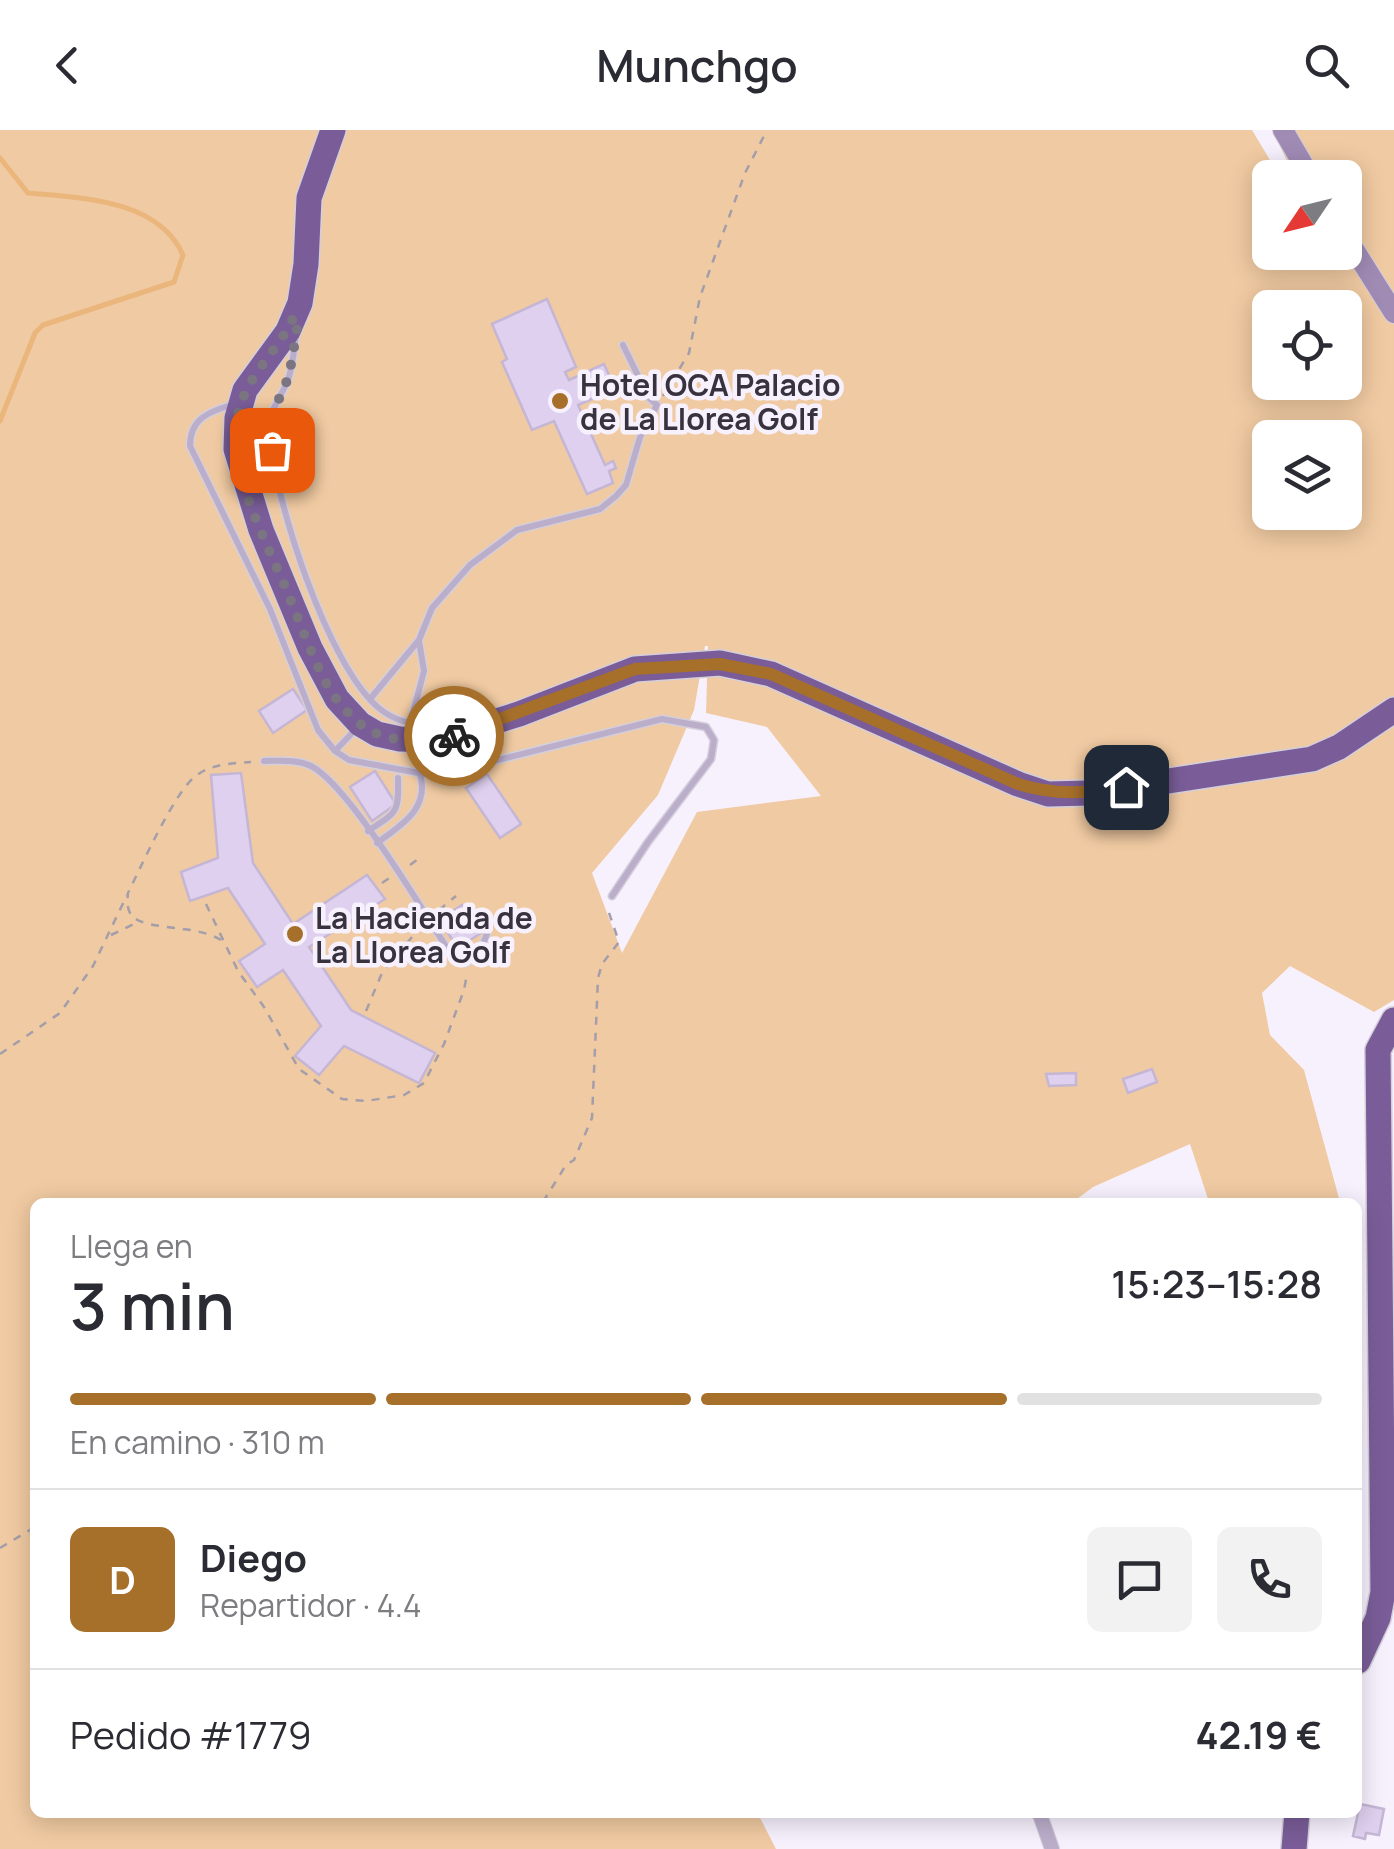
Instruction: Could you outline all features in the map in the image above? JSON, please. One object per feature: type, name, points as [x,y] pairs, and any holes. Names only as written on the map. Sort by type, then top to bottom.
[{"type":"highway","points":[[333,130],[310,198],[306,264],[294,316],[288,331],[245,390],[237,418],[236,449],[262,530],[318,665],[337,700],[360,724],[388,737],[436,740],[519,714],[635,669],[720,664],[771,674],[1048,794],[1090,793],[1312,759],[1340,748],[1394,710]]},
{"type":"highway","points":[[1362,1656],[1378,1618],[1382,1592],[1387,1262],[1378,1050],[1394,1020]]},
{"type":"highway","points":[[1294,1849],[1297,1818]]},
{"type":"street","points":[[1283,130],[1300,160]]},
{"type":"street","points":[[1362,262],[1394,313]]},
{"type":"street","points":[[1041,1818],[1052,1849]]},
{"type":"lane","points":[[294,316],[297,330],[289,376],[268,424],[294,540],[337,651],[359,688],[382,712],[410,724],[438,725],[477,715],[519,714]]},
{"type":"lane","points":[[370,699],[419,640],[432,608],[470,564],[518,530],[600,510],[626,485],[640,437],[656,405],[623,345]]},
{"type":"lane","points":[[231,405],[207,413],[195,424],[190,446],[270,609],[318,730],[335,752],[349,760],[419,773],[482,764],[662,718],[706,727],[714,740],[711,759],[612,896]]},
{"type":"lane","points":[[247,409],[268,424]]},
{"type":"lane","points":[[412,716],[424,671],[419,640]]},
{"type":"lane","points":[[335,752],[360,724]]},
{"type":"lane","points":[[264,761],[311,766],[338,789],[451,954],[466,962],[475,956],[488,936],[489,923]]},
{"type":"lane","points":[[377,843],[412,819],[422,790],[419,773]]},
{"type":"lane","points":[[368,831],[396,812],[398,778]]},
{"type":"lane","points":[[1382,1476],[1394,1451]]},
{"type":"path","points":[[656,405],[690,353],[691,330],[700,297],[745,173],[767,130]]},
{"type":"path","points":[[0,1054],[60,1013],[93,966],[166,820],[195,776],[224,764],[264,761]]},
{"type":"path","points":[[128,893],[127,906],[132,916],[205,930],[222,941]]},
{"type":"path","points":[[366,1011],[382,973],[428,920],[456,896]]},
{"type":"path","points":[[546,1198],[566,1165],[574,1160],[592,1118],[598,978],[602,964],[619,942],[606,908],[612,896]]},
{"type":"path","points":[[206,904],[222,941],[299,1069],[342,1098],[366,1100],[404,1095],[424,1083],[464,990],[466,962]]},
{"type":"path","points":[[110,935],[142,920]]},
{"type":"path","points":[[0,1548],[30,1530]]},
{"type":"shaded area","points":[[0,130],[1252,130],[1270,160],[1252,160],[1252,270],[1362,270],[1362,160],[1286,160],[1273,130],[1394,130],[1394,1000],[1374,1012],[1290,966],[1262,993],[1270,1035],[1304,1070],[1339,1198],[1208,1198],[1190,1144],[1093,1187],[1078,1198],[30,1198],[30,1818],[760,1818],[776,1849],[0,1849]],"holes":[[[708,646],[706,713],[767,727],[821,796],[697,812],[622,953],[592,873],[658,795],[694,710]]]},
{"type":"building","points":[[547,299],[576,367],[565,372],[569,380],[604,364],[615,389],[578,405],[605,465],[613,461],[616,468],[609,471],[613,483],[587,494],[554,421],[532,430],[502,362],[507,359],[492,324]]},
{"type":"building","points":[[293,689],[307,710],[273,733],[259,711]]},
{"type":"building","points":[[375,771],[396,804],[372,821],[350,787]]},
{"type":"building","name":"La Hacienda de La Llorea Golf","points":[[241,773],[253,863],[293,924],[367,875],[385,899],[309,947],[351,1010],[435,1053],[419,1083],[344,1046],[319,1075],[295,1056],[321,1026],[283,970],[257,987],[239,961],[265,944],[228,888],[190,901],[181,872],[218,858],[211,775]]},
{"type":"building","points":[[487,774],[521,824],[500,838],[466,788]]},
{"type":"building","points":[[462,905],[481,933],[458,948],[439,920]]},
{"type":"building","points":[[1152,1069],[1157,1082],[1128,1093],[1123,1079]]},
{"type":"building","points":[[1076,1073],[1076,1085],[1049,1086],[1046,1074]]},
{"type":"building","points":[[1362,1804],[1384,1809],[1379,1835],[1366,1833],[1365,1839],[1353,1836],[1357,1818],[1362,1818]]},
{"type":"waterway","points":[[0,158],[28,193],[94,200],[137,212],[171,236],[183,255],[174,282],[43,325],[35,333],[0,421]]},
{"type":"way so far","points":[[272,450],[268,424],[289,376],[297,330],[294,316],[288,331],[245,390],[237,418],[236,449],[262,530],[310,648],[337,700],[376,734],[416,741],[454,736]]},
{"type":"place","name":"Hotel OCA Palacio de La Llorea Golf","points":[[560,401]]},
{"type":"place","name":"La Hacienda de La Llorea Golf","points":[[295,934]]},
{"type":"route","points":[[454,736],[635,669],[720,664],[771,674],[1048,794],[1126,787]]}]
